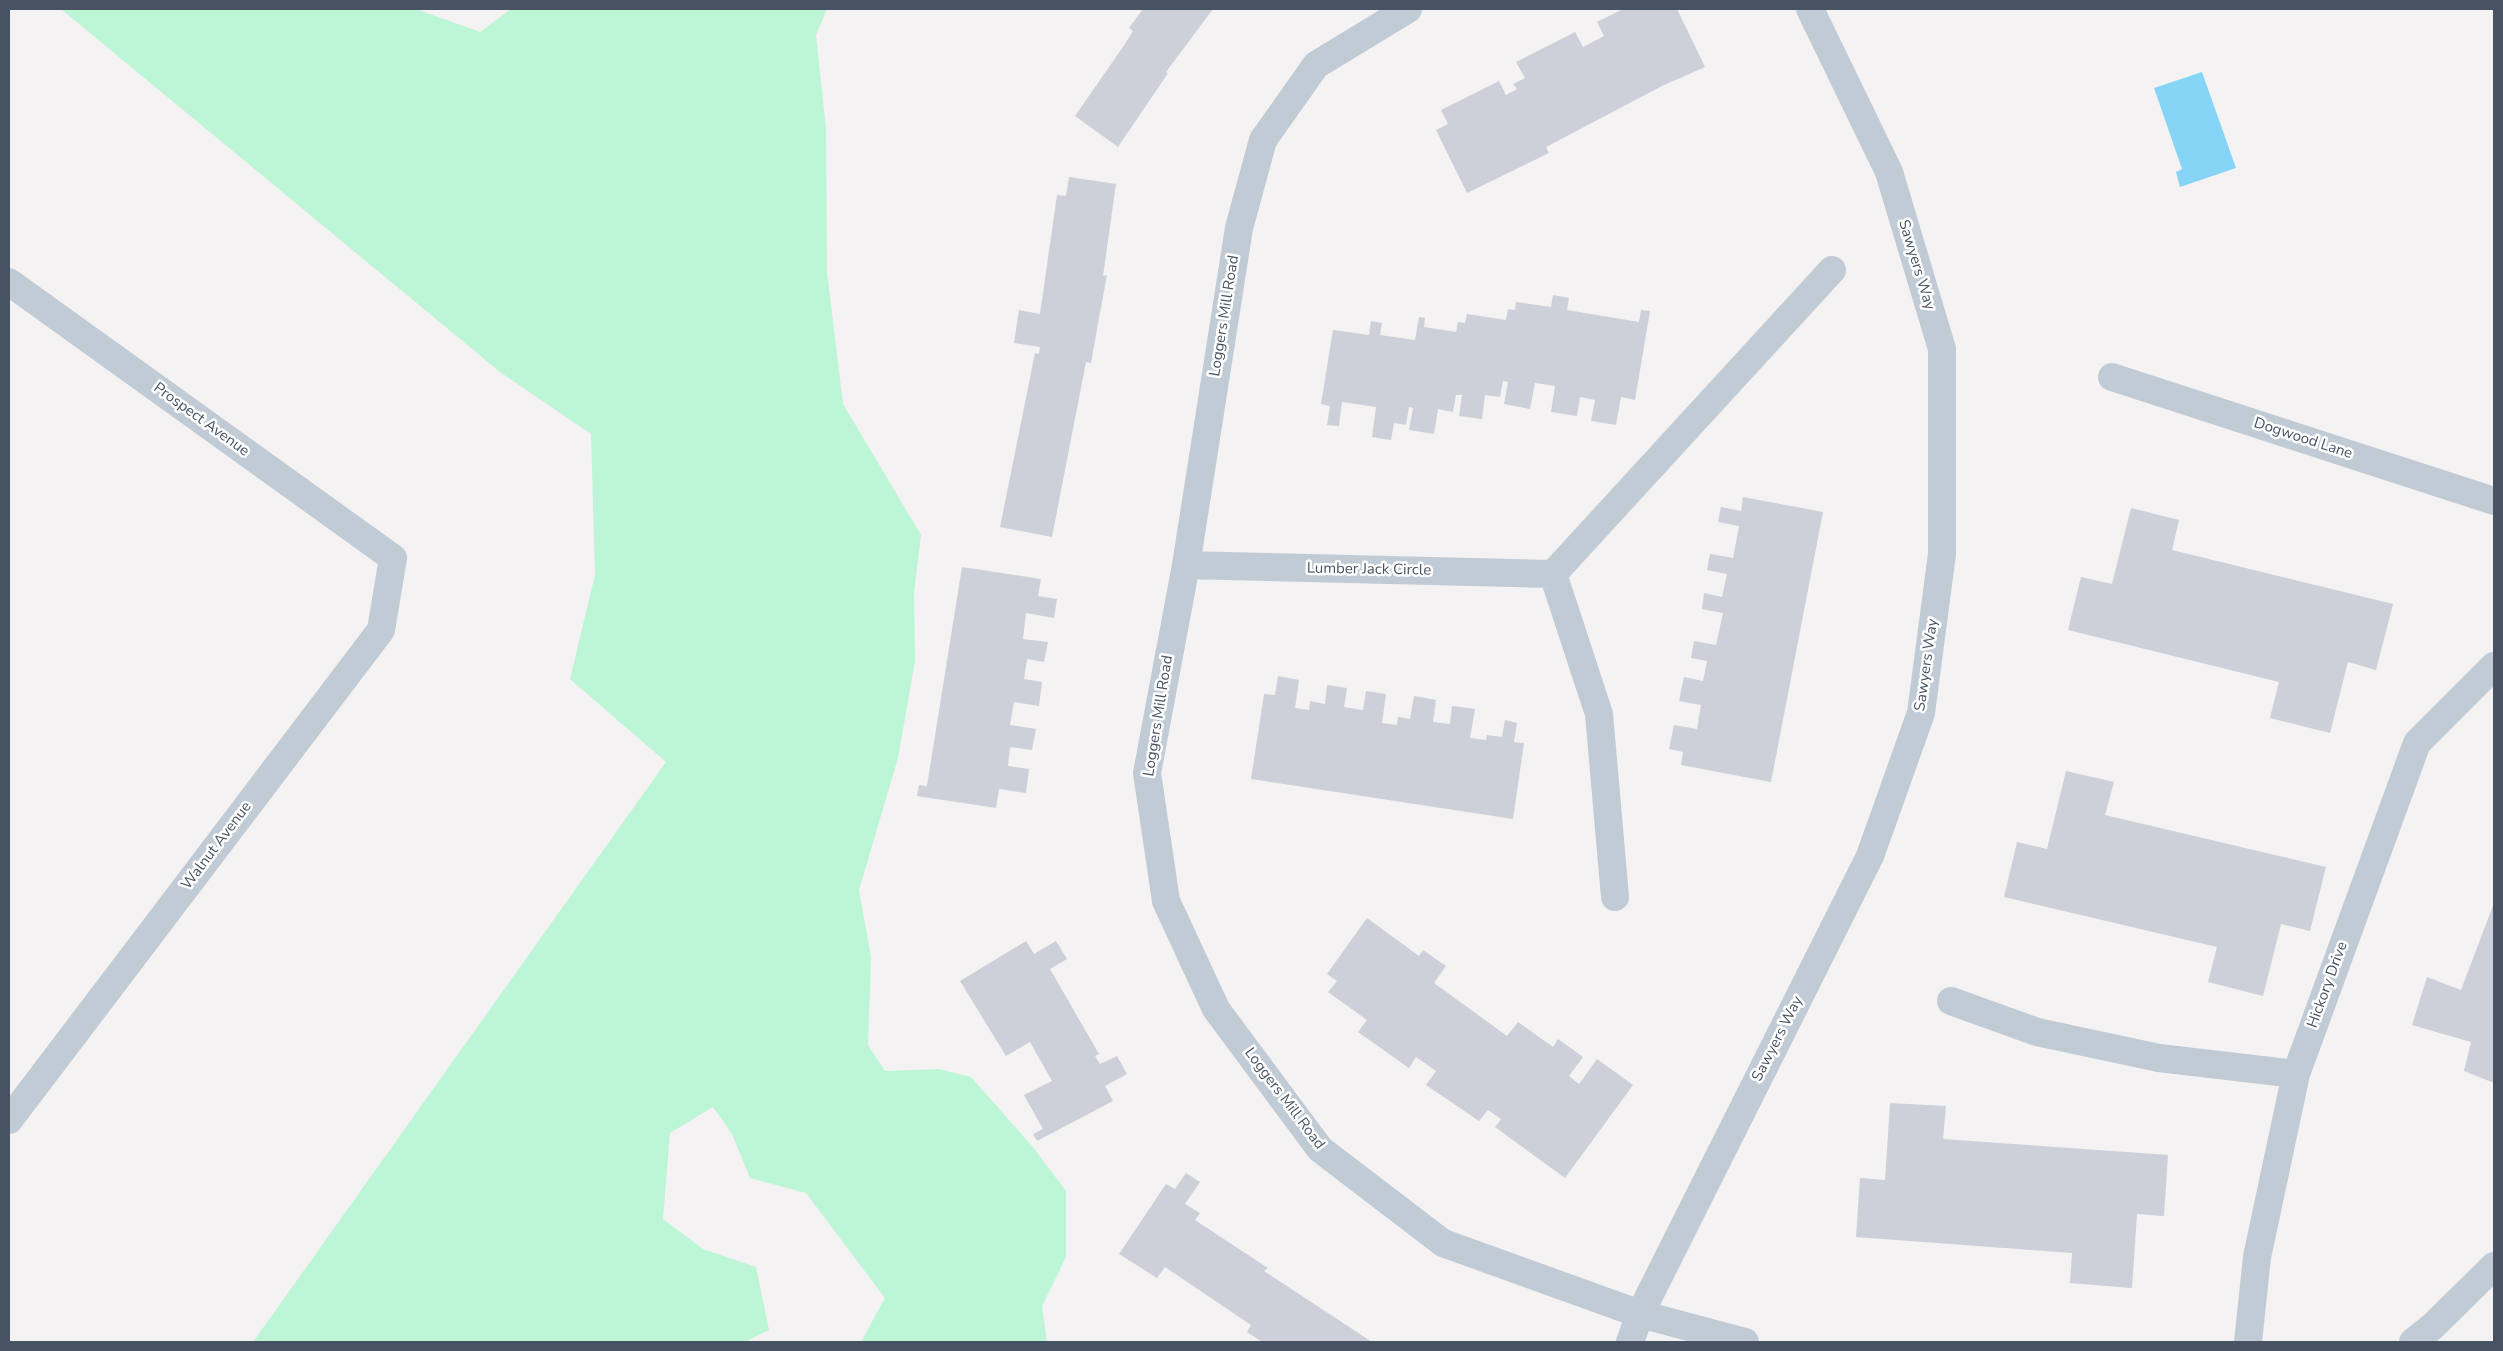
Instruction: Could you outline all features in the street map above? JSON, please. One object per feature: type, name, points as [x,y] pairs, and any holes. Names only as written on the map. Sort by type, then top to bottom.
[{"type":"street","name":"Loggers Mill Road","points":[[1408,9],[1316,66],[1264,140],[1239,228],[1186,565],[1147,773],[1166,901],[1216,1009],[1320,1149],[1444,1243],[1640,1314],[1745,1342]]},
{"type":"street","name":"Sawyers Way","points":[[1630,1342],[1640,1314],[1870,856],[1921,713],[1924,694],[1942,554],[1942,349],[1888,172],[1810,9]]},
{"type":"street","points":[[1615,897],[1599,714],[1553,574],[1832,270]]},
{"type":"street","name":"Prospect Avenue","points":[[9,282],[394,558]]},
{"type":"street","name":"Dogwood Lane","points":[[2112,377],[2494,501]]},
{"type":"street","name":"Walnut Avenue","points":[[9,1120],[382,630],[394,558]]},
{"type":"street","name":"Lumber Jack Circle","points":[[1186,565],[1553,574]]},
{"type":"street","name":"Hickory Drive","points":[[2248,1342],[2256,1257],[2296,1074],[2417,742],[2494,666]]},
{"type":"street","points":[[1951,1001],[2037,1032],[2159,1058],[2296,1074]]},
{"type":"street","points":[[2413,1342],[2433,1326],[2494,1267]]},
{"type":"green space","points":[[61,9],[416,9],[480,32],[511,9],[827,9],[816,35],[826,129],[827,272],[843,404],[921,535],[914,593],[915,661],[898,758],[859,890],[871,957],[868,1045],[885,1071],[939,1069],[971,1077],[1032,1146],[1066,1191],[1066,1257],[1042,1306],[1047,1342],[861,1342],[885,1298],[806,1193],[750,1178],[732,1134],[713,1107],[670,1133],[663,1219],[703,1249],[756,1267],[769,1330],[745,1342],[253,1342],[666,762],[570,679],[595,575],[591,434],[500,372]]},
{"type":"water","points":[[2202,72],[2236,168],[2180,187],[2176,172],[2182,169],[2154,88]]},
{"type":"building","points":[[1143,9],[1213,9],[1166,72],[1168,73],[1118,147],[1075,116],[1125,44],[1133,31],[1129,28]]},
{"type":"building","points":[[1623,9],[1677,9],[1705,67],[1662,86],[1546,147],[1549,153],[1467,193],[1436,130],[1448,124],[1441,110],[1499,81],[1506,95],[1517,89],[1513,84],[1525,78],[1516,62],[1575,32],[1583,47],[1604,36],[1597,22]]},
{"type":"building","points":[[1069,177],[1116,184],[1103,276],[1107,275],[1091,363],[1086,362],[1052,537],[1000,527],[1035,353],[1039,354],[1040,347],[1014,343],[1019,310],[1040,314],[1057,195],[1066,196]]},
{"type":"building","points":[[1553,295],[1569,298],[1567,310],[1639,322],[1641,310],[1650,311],[1635,400],[1621,397],[1616,425],[1591,421],[1595,400],[1580,397],[1577,416],[1551,412],[1555,386],[1535,383],[1530,409],[1504,404],[1508,382],[1503,381],[1500,397],[1485,395],[1482,419],[1459,416],[1462,395],[1456,395],[1453,412],[1438,409],[1434,434],[1409,430],[1413,408],[1409,407],[1406,425],[1394,423],[1391,440],[1372,437],[1376,407],[1342,402],[1339,426],[1327,425],[1330,406],[1321,404],[1333,330],[1369,335],[1371,321],[1382,323],[1380,335],[1415,340],[1419,317],[1425,318],[1424,327],[1456,332],[1458,322],[1465,323],[1467,314],[1506,320],[1508,309],[1515,310],[1516,302],[1551,307]]},
{"type":"building","points":[[1743,497],[1823,512],[1771,782],[1681,765],[1683,752],[1669,749],[1674,725],[1697,729],[1701,705],[1679,701],[1684,677],[1703,681],[1707,661],[1691,658],[1694,641],[1716,645],[1723,613],[1702,609],[1704,593],[1722,597],[1727,574],[1707,570],[1710,554],[1733,558],[1739,526],[1718,522],[1721,507],[1741,511]]},
{"type":"building","points":[[2131,508],[2179,520],[2172,550],[2393,604],[2376,670],[2348,662],[2330,733],[2270,718],[2279,682],[2068,630],[2081,577],[2112,584]]},
{"type":"building","points":[[962,567],[1041,579],[1038,596],[1057,599],[1054,618],[1026,613],[1023,639],[1048,642],[1044,662],[1027,659],[1024,679],[1042,682],[1039,706],[1014,702],[1010,725],[1036,729],[1032,750],[1010,747],[1008,766],[1029,769],[1026,793],[999,789],[996,808],[917,796],[919,785],[927,786]]},
{"type":"building","points":[[1278,676],[1299,680],[1295,708],[1309,710],[1310,701],[1325,704],[1327,685],[1347,688],[1344,707],[1363,710],[1366,691],[1386,694],[1382,723],[1397,725],[1398,717],[1410,719],[1414,696],[1436,700],[1433,722],[1450,724],[1452,706],[1475,709],[1470,738],[1486,740],[1487,735],[1502,737],[1505,720],[1517,723],[1514,742],[1524,743],[1513,819],[1251,779],[1264,694],[1275,695]]},
{"type":"building","points":[[2066,771],[2114,782],[2105,815],[2326,867],[2310,931],[2281,924],[2263,996],[2208,982],[2217,947],[2004,897],[2017,842],[2047,849]]},
{"type":"building","points":[[2494,903],[2494,1083],[2464,1071],[2471,1042],[2412,1025],[2427,977],[2461,990]]},
{"type":"building","points":[[1367,918],[1419,956],[1423,950],[1446,966],[1434,983],[1507,1036],[1518,1022],[1553,1047],[1558,1039],[1583,1057],[1569,1076],[1579,1084],[1597,1059],[1633,1085],[1565,1178],[1495,1127],[1501,1119],[1488,1110],[1479,1121],[1426,1085],[1436,1071],[1416,1057],[1409,1068],[1358,1032],[1367,1020],[1328,992],[1337,981],[1327,974]]},
{"type":"building","points":[[1026,941],[1034,954],[1056,941],[1067,959],[1050,969],[1099,1054],[1095,1056],[1100,1064],[1117,1056],[1127,1074],[1105,1086],[1113,1101],[1037,1141],[1033,1134],[1043,1129],[1024,1095],[1052,1081],[1030,1042],[1006,1056],[960,981]]},
{"type":"building","points":[[1890,1103],[1946,1106],[1943,1139],[2168,1155],[2164,1216],[2137,1214],[2132,1288],[2070,1283],[2072,1253],[1856,1237],[1860,1178],[1885,1180]]},
{"type":"building","points":[[1186,1173],[1200,1182],[1185,1204],[1200,1213],[1195,1220],[1268,1268],[1264,1271],[1372,1342],[1262,1342],[1247,1332],[1251,1325],[1165,1267],[1157,1278],[1119,1254],[1166,1184],[1175,1189]]}]
